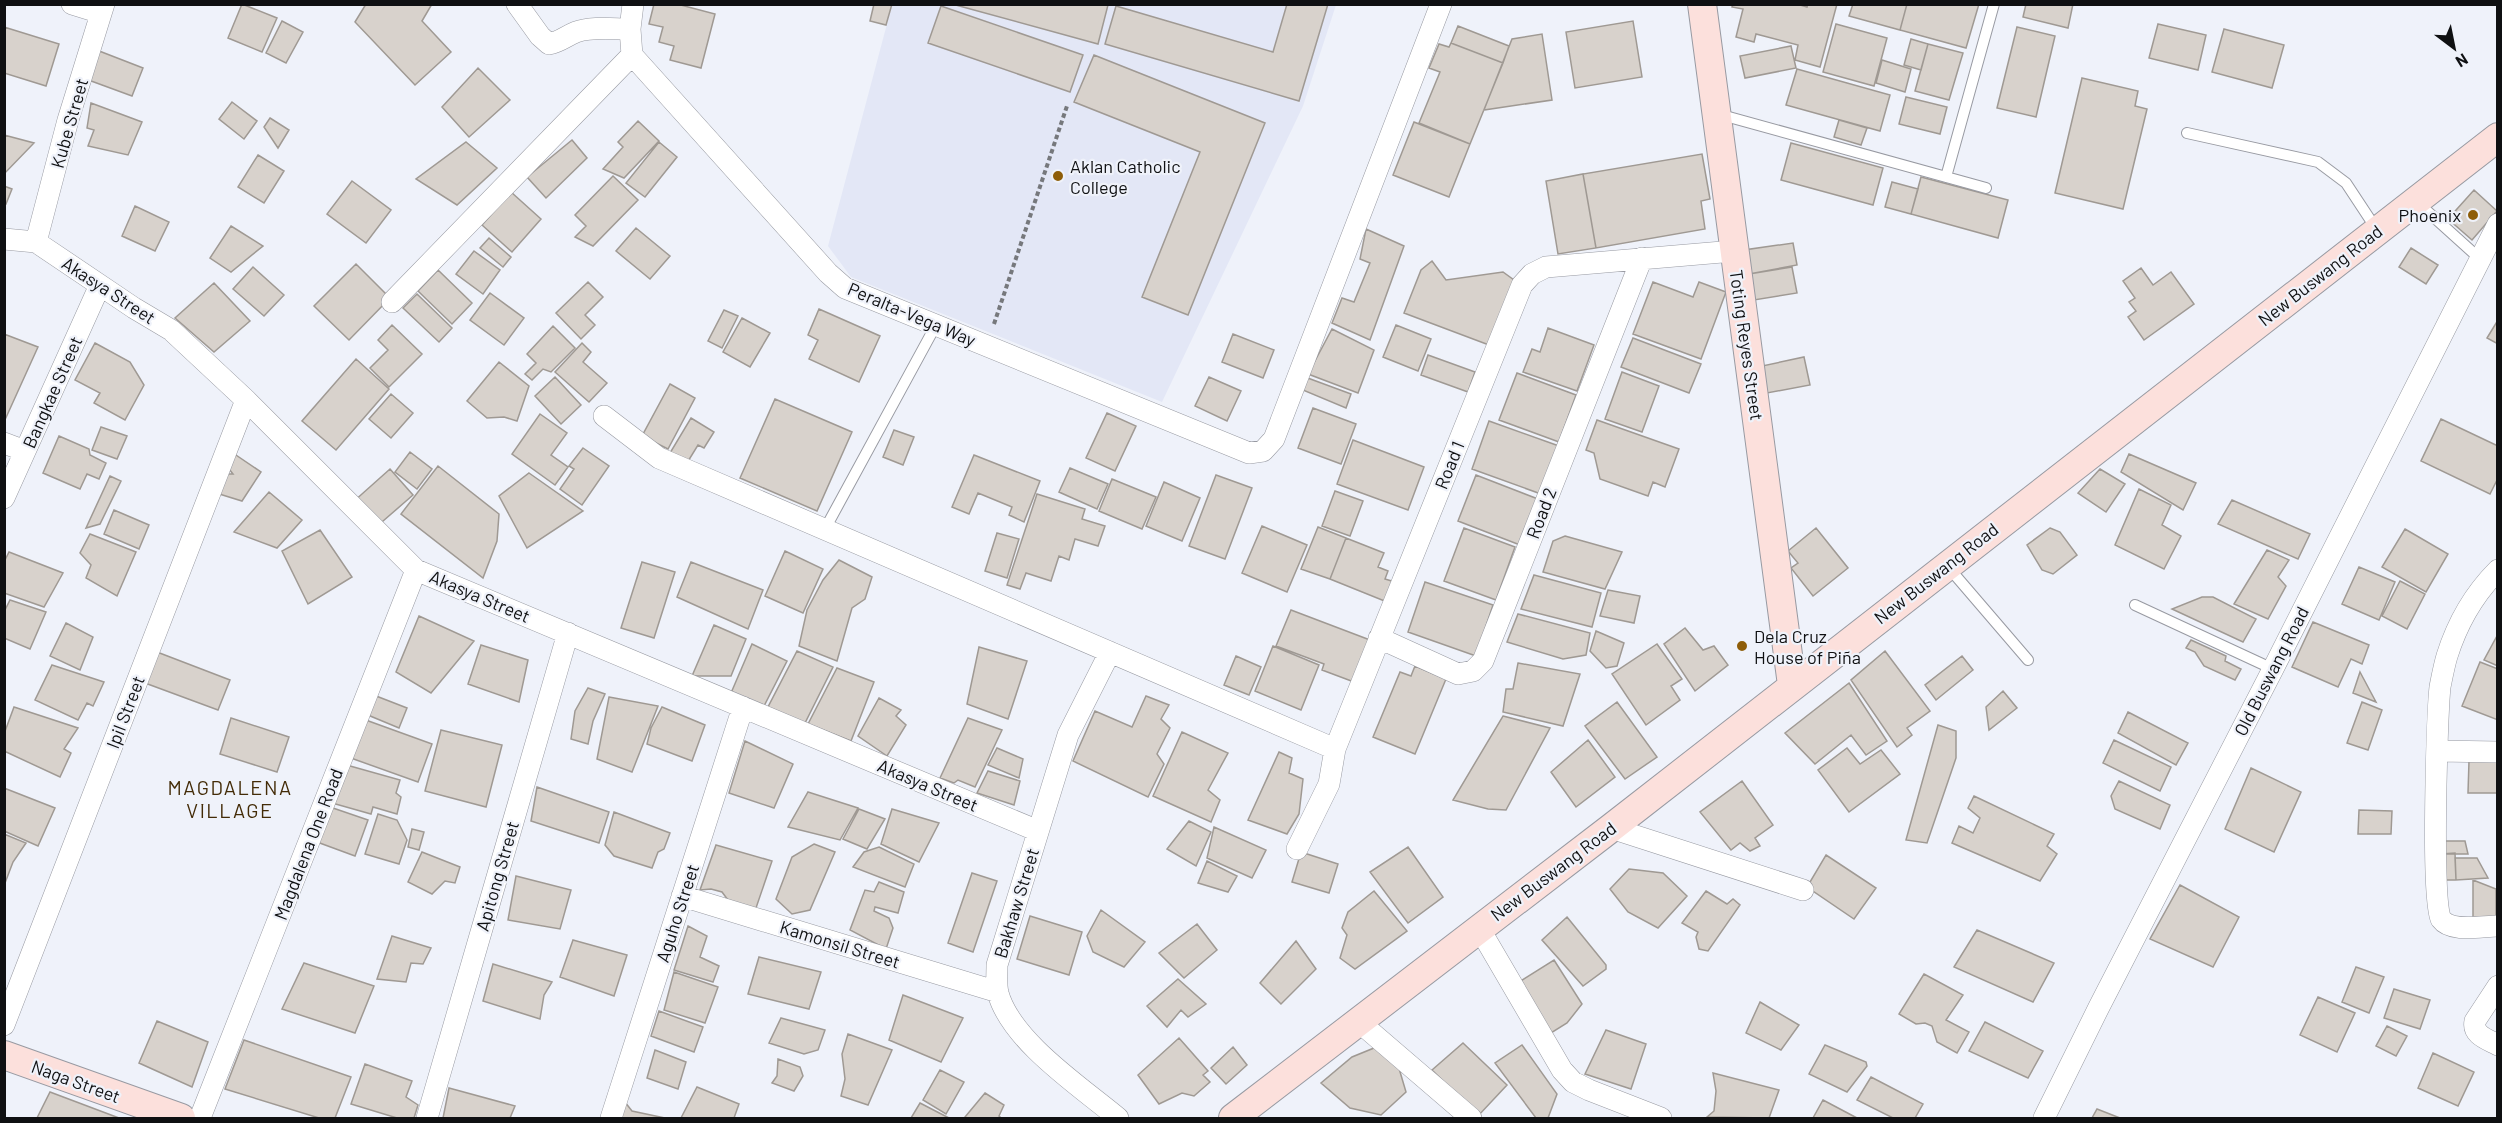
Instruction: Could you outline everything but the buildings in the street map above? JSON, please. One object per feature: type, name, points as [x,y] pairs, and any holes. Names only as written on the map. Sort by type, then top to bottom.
[{"type":"street","points":[[72,4],[103,9]]},
{"type":"street","points":[[517,4],[540,36],[549,44],[561,42],[582,31],[630,29]]},
{"type":"street","points":[[392,302],[632,55],[630,29],[633,4]]},
{"type":"street","name":"Peralta-Vega Way","points":[[632,55],[845,288],[1249,453],[1263,451],[1274,439],[1441,4]]},
{"type":"street","name":"Toting Reyes Street","points":[[1702,4],[1792,685]]},
{"type":"street","name":"Kube Street","points":[[36,242],[68,120],[103,9]]},
{"type":"street","name":"New Buswang Road","points":[[1233,1119],[1611,828],[2498,137]]},
{"type":"street","name":"Old Buswang Road","points":[[2044,1119],[2498,224]]},
{"type":"street","name":"Akasya Street","points":[[4,239],[36,242],[171,330],[246,400],[416,570],[1038,831]]},
{"type":"street","name":"Road 1","points":[[1297,849],[1329,784],[1335,748],[1522,285],[1532,274],[1546,267],[1734,251]]},
{"type":"street","name":"Road 2","points":[[1379,638],[1458,674],[1473,671],[1483,661],[1642,258]]},
{"type":"street","name":"Bangkae Street","points":[[4,498],[100,285]]},
{"type":"street","name":"Ipil Street","points":[[4,1025],[246,400]]},
{"type":"street","points":[[604,416],[659,458],[1335,748]]},
{"type":"street","points":[[4,443],[25,451]]},
{"type":"street","name":"Magdalena One Road","points":[[200,1119],[416,570]]},
{"type":"street","points":[[2498,570],[2469,606],[2448,653],[2440,687],[2435,855],[2437,911],[2443,921],[2452,926],[2498,926]]},
{"type":"street","name":"Apitong Street","points":[[427,1119],[568,633]]},
{"type":"street","name":"Bakhaw Street","points":[[1110,652],[1068,735],[997,965],[998,992],[1012,1023],[1031,1045],[1118,1119]]},
{"type":"street","name":"Aguho Street","points":[[611,1119],[744,707]]},
{"type":"street","points":[[2438,752],[2498,752]]},
{"type":"street","points":[[1611,828],[1803,890]]},
{"type":"street","name":"Kamonsil Street","points":[[682,896],[998,992]]},
{"type":"street","points":[[1479,928],[1562,1070],[1573,1082],[1661,1119]]},
{"type":"street","points":[[2498,986],[2476,1019],[2474,1027],[2476,1033],[2498,1045]]},
{"type":"street","points":[[1358,1021],[1471,1119]]},
{"type":"street","name":"Naga Street","points":[[4,1055],[181,1119]]},
{"type":"lane","points":[[1946,177],[1994,4]]},
{"type":"lane","points":[[1716,113],[1986,188]]},
{"type":"lane","points":[[2187,133],[2318,162],[2346,183],[2377,231]]},
{"type":"lane","points":[[2416,201],[2479,258]]},
{"type":"lane","points":[[825,529],[936,326]]},
{"type":"lane","points":[[1946,565],[2028,660]]},
{"type":"lane","points":[[2134,605],[2273,669]]},
{"type":"path","points":[[986,346],[1067,106]]},
{"type":"shaded area","name":"Aklan Catholic College","points":[[892,5],[1336,5],[1303,106],[1162,402],[851,277],[828,246]]},
{"type":"place","name":"Aklan Catholic College","points":[[1058,176]]},
{"type":"place","name":"Phoenix","points":[[2473,215]]},
{"type":"place","name":"Dela Cruz House of Piña","points":[[1742,646]]},
{"type":"district","name":"MAGDALENA VILLAGE","points":[[230,798]]}]
